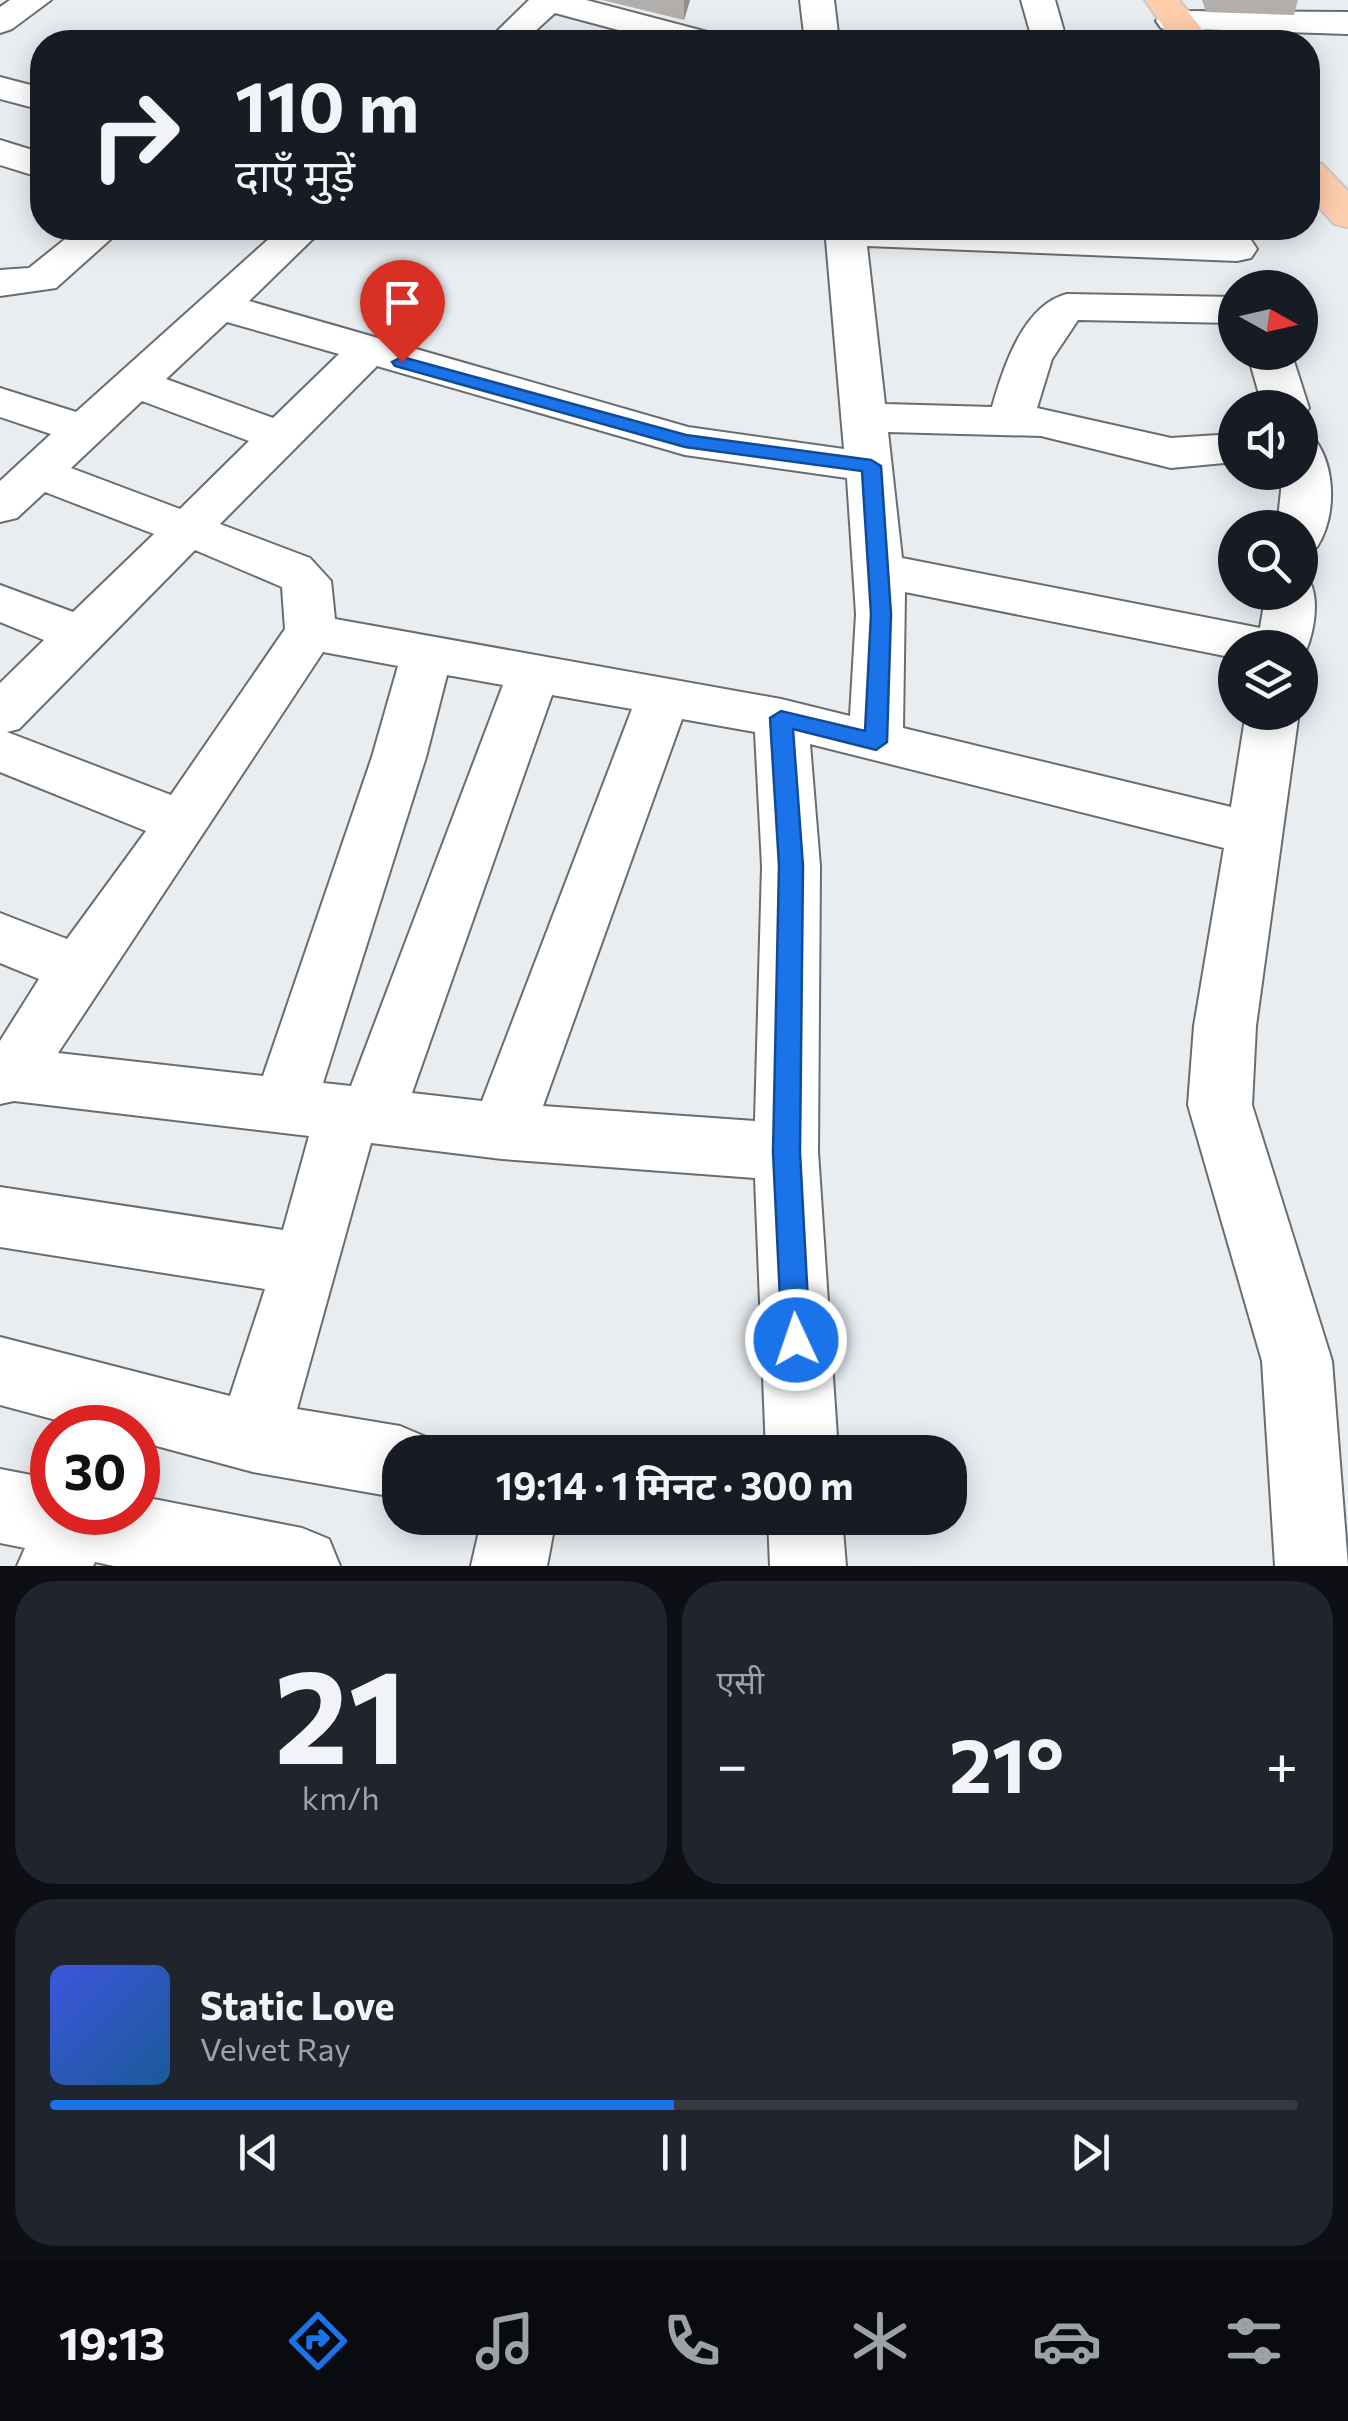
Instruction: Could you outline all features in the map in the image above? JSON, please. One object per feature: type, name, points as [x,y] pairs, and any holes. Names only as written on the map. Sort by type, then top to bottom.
[{"type":"main road","points":[[1320,185],[1348,214]]},
{"type":"street","points":[[0,22],[34,0]]},
{"type":"street","points":[[516,30],[547,0],[658,30]]},
{"type":"street","points":[[817,0],[821,30]]},
{"type":"street","points":[[1038,0],[1047,30]]},
{"type":"street","points":[[1176,21],[1348,23]]},
{"type":"street","points":[[0,88],[30,96]]},
{"type":"street","points":[[0,284],[41,279],[88,240]]},
{"type":"street","points":[[0,507],[291,240]]},
{"type":"street","points":[[847,240],[878,570],[876,742]]},
{"type":"street","points":[[1003,240],[1238,255]]},
{"type":"street","points":[[219,306],[366,352],[685,441],[871,466]]},
{"type":"street","points":[[1012,421],[1014,403],[1048,328],[1067,307],[1218,310]]},
{"type":"street","points":[[0,715],[366,352]]},
{"type":"street","points":[[135,384],[280,436]]},
{"type":"street","points":[[0,402],[84,430]]},
{"type":"street","points":[[866,418],[1012,421],[1067,426],[1171,454],[1218,450]]},
{"type":"street","points":[[38,472],[188,526],[293,570],[306,581],[311,632],[270,683],[182,822],[7,1076],[502,1131],[786,1152]]},
{"type":"street","points":[[878,570],[1218,637]]},
{"type":"street","points":[[0,602],[80,635]]},
{"type":"street","points":[[311,632],[781,718],[1254,834]]},
{"type":"street","points":[[254,1436],[307,1265],[400,757],[427,653]]},
{"type":"street","points":[[334,1111],[534,673]]},
{"type":"street","points":[[502,1131],[664,698]]},
{"type":"street","points":[[781,718],[791,866],[786,1152],[801,1435]]},
{"type":"street","points":[[1270,730],[1225,1026],[1220,1105],[1297,1361],[1312,1566]]},
{"type":"street","points":[[0,750],[182,822]]},
{"type":"street","points":[[0,937],[78,970]]},
{"type":"street","points":[[0,1217],[307,1265]]},
{"type":"street","points":[[0,1372],[254,1436],[382,1459]]},
{"type":"street","points":[[0,1506],[65,1544],[302,1566]]},
{"type":"street","points":[[509,1566],[515,1535]]},
{"type":"street","points":[[806,1535],[808,1566]]},
{"type":"route","points":[[402,362],[685,441],[871,466],[881,614],[876,742],[781,718],[791,866],[786,1152],[796,1340]]}]
